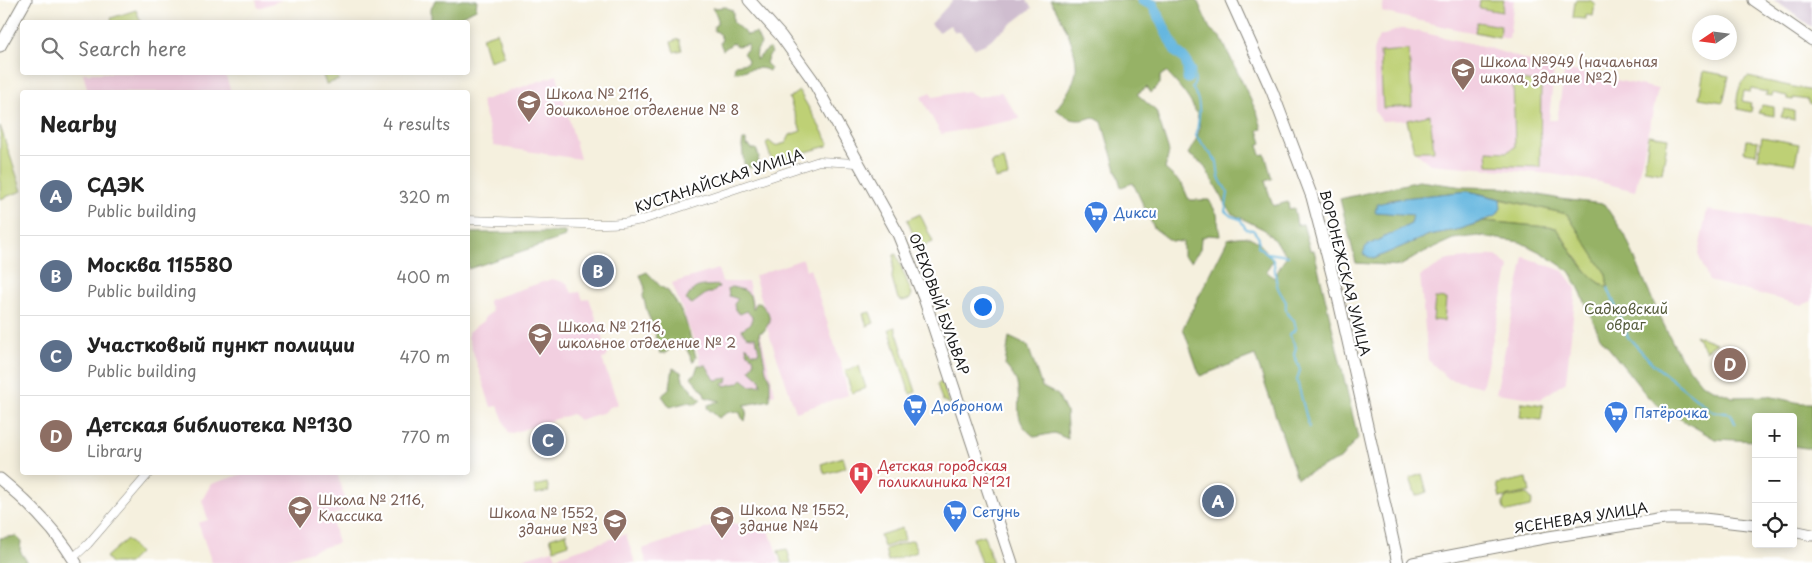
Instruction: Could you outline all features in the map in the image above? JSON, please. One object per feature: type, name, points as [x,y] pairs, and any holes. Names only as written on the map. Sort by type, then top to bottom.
[{"type":"street","points":[[0,46],[26,0]]},
{"type":"street","name":"ОРЕХОВЫЙ БУЛЬВАР","points":[[749,0],[780,36],[812,79],[898,234],[918,284],[1012,563]]},
{"type":"street","name":"ВОРОНЕЖСКАЯ УЛИЦА","points":[[1231,0],[1272,91],[1312,197],[1338,297],[1398,563]]},
{"type":"street","points":[[1754,0],[1812,40]]},
{"type":"street","name":"КУСТАНАЙСКАЯ УЛИЦА","points":[[470,220],[588,225],[627,223],[642,220],[819,161],[857,163]]},
{"type":"street","points":[[0,479],[25,499],[74,560],[147,475]]},
{"type":"street","name":"ЯСЕНЕВАЯ УЛИЦА","points":[[1413,563],[1549,537],[1664,519],[1704,519],[1752,525]]},
{"type":"street","points":[[1797,532],[1812,535]]},
{"type":"shaded area","points":[[256,0],[282,0],[258,8]]},
{"type":"shaded area","points":[[953,0],[1026,0],[1032,8],[985,44],[975,48],[960,32],[955,32],[950,25],[939,32],[931,24]]},
{"type":"shaded area","points":[[1384,0],[1514,0],[1509,39],[1382,12]]},
{"type":"shaded area","points":[[1774,0],[1812,0],[1812,27]]},
{"type":"shaded area","name":"Школа №949 (начальная школа, здание №2)","points":[[1400,29],[1486,47],[1554,69],[1549,120],[1557,120],[1565,69],[1658,89],[1635,191],[1600,182],[1552,174],[1430,164],[1414,151],[1407,120],[1382,121],[1375,112],[1373,51],[1379,37]]},
{"type":"shaded area","points":[[84,75],[226,75],[230,90],[87,90]]},
{"type":"shaded area","name":"Школа № 2116, дошкольное отделение № 8","points":[[557,75],[580,159],[494,146],[481,101]]},
{"type":"shaded area","points":[[967,91],[978,97],[1001,92],[1020,119],[941,134],[921,97],[930,92],[933,97]]},
{"type":"shaded area","points":[[1707,210],[1812,225],[1812,301],[1802,305],[1709,281],[1698,254]]},
{"type":"shaded area","points":[[1496,255],[1509,267],[1482,387],[1449,379],[1428,360],[1420,276],[1447,260]]},
{"type":"shaded area","points":[[1524,257],[1563,271],[1576,289],[1566,382],[1540,399],[1496,393]]},
{"type":"shaded area","points":[[803,259],[806,270],[810,269],[842,368],[848,395],[796,412],[759,305],[763,304],[754,276]]},
{"type":"shaded area","points":[[718,269],[722,282],[748,282],[775,394],[749,400],[709,393],[696,346],[672,283]]},
{"type":"shaded area","name":"Школа № 2116, школьное отделение № 2","points":[[552,279],[567,283],[572,293],[580,292],[583,300],[589,298],[608,353],[606,358],[602,359],[618,404],[608,408],[605,412],[579,420],[572,414],[509,434],[498,406],[491,407],[470,343],[470,331],[492,312],[488,300]]},
{"type":"shaded area","points":[[240,475],[338,475],[348,508],[331,516],[338,543],[276,563],[212,563],[198,523],[208,520],[202,500],[211,484]]},
{"type":"shaded area","name":"Школа № 1552, здание №4","points":[[726,522],[769,530],[780,563],[647,563],[642,549]]},
{"type":"shaded area","name":"Школа № 1552, здание №3","points":[[626,534],[635,563],[506,563],[553,550],[556,557]]},
{"type":"green space","points":[[435,0],[477,0],[476,9],[453,20],[431,20],[431,9]]},
{"type":"green space","points":[[1050,0],[1197,0],[1210,29],[1221,38],[1258,115],[1262,129],[1258,130],[1262,143],[1258,145],[1261,155],[1265,154],[1272,179],[1265,181],[1273,206],[1288,202],[1289,209],[1294,208],[1297,225],[1303,224],[1310,250],[1314,250],[1358,438],[1340,459],[1297,478],[1255,355],[1200,376],[1183,328],[1228,239],[1244,237],[1259,243],[1273,260],[1266,271],[1274,278],[1287,255],[1265,230],[1231,213],[1203,164],[1188,154],[1199,132],[1197,116],[1189,99],[1166,72],[1160,76],[1160,84],[1151,93],[1147,87],[1137,94],[1156,111],[1169,152],[1165,169],[1182,184],[1189,200],[1209,200],[1217,214],[1220,236],[1208,235],[1201,238],[1200,250],[1191,261],[1183,256],[1183,242],[1171,241],[1154,228],[1133,183],[1121,187],[1102,122],[1093,117],[1082,120],[1073,119],[1056,109],[1071,85],[1076,67],[1069,36]]},
{"type":"green space","points":[[1480,0],[1504,0],[1502,12],[1479,8]]},
{"type":"green space","points":[[1590,0],[1595,4],[1593,16],[1586,15],[1586,19],[1573,18],[1575,1]]},
{"type":"green space","points":[[726,7],[733,11],[733,22],[747,35],[756,33],[761,44],[757,50],[756,60],[769,48],[772,53],[766,63],[771,68],[769,71],[756,68],[734,72],[735,65],[747,63],[748,60],[743,53],[747,50],[748,44],[737,46],[733,43],[723,50],[720,43],[722,39],[718,32],[714,31],[714,26],[717,24],[717,16],[712,8]]},
{"type":"green space","points":[[136,10],[140,20],[112,20],[111,18]]},
{"type":"green space","points":[[1477,22],[1501,26],[1499,37],[1475,32]]},
{"type":"green space","points":[[497,32],[504,56],[489,61],[482,37]]},
{"type":"green space","points":[[679,39],[682,50],[674,52],[671,42]]},
{"type":"green space","points":[[1409,50],[1412,106],[1383,108],[1380,52]]},
{"type":"green space","points":[[1704,71],[1729,76],[1723,102],[1699,98]]},
{"type":"green space","points":[[323,75],[337,75],[339,80],[326,84]]},
{"type":"green space","points":[[1748,77],[1812,91],[1812,104],[1808,103],[1808,100],[1787,99],[1787,96],[1773,93],[1772,96],[1766,95],[1767,92],[1751,89],[1750,92],[1744,91],[1742,101],[1751,103],[1751,112],[1738,109],[1738,91]]},
{"type":"green space","points":[[1513,79],[1541,83],[1540,167],[1488,165],[1487,151],[1507,152],[1515,147]]},
{"type":"green space","points":[[799,91],[829,143],[827,146],[772,162],[766,143],[769,141],[775,146],[786,143],[790,135],[801,131],[789,98]]},
{"type":"green space","points":[[1762,105],[1774,107],[1774,116],[1758,113]]},
{"type":"green space","points":[[1784,109],[1794,111],[1794,120],[1781,117]]},
{"type":"green space","points":[[1430,115],[1434,151],[1414,151],[1407,120]]},
{"type":"green space","points":[[0,126],[20,185],[20,192],[0,199]]},
{"type":"green space","points":[[1649,135],[1668,138],[1662,173],[1644,170]]},
{"type":"green space","points":[[1762,137],[1799,144],[1795,164],[1758,158]]},
{"type":"green space","points":[[743,140],[746,140],[746,145],[756,149],[759,156],[758,162],[750,168],[744,164]]},
{"type":"green space","points":[[1746,140],[1758,141],[1756,154],[1744,152]]},
{"type":"green space","points":[[1004,159],[1008,176],[995,179],[991,162]]},
{"type":"green space","name":"Садковский овраг","points":[[1419,181],[1464,187],[1505,188],[1560,199],[1604,204],[1625,235],[1658,313],[1679,355],[1702,384],[1732,397],[1768,396],[1800,403],[1812,403],[1812,449],[1797,447],[1797,413],[1752,413],[1752,441],[1715,439],[1663,409],[1648,397],[1600,337],[1578,286],[1569,271],[1544,254],[1520,242],[1478,236],[1453,239],[1424,252],[1400,266],[1356,263],[1340,199]],"holes":[[[1468,191],[1567,214],[1606,274],[1608,288],[1599,283],[1585,270],[1557,228],[1484,221],[1461,229],[1429,235],[1373,259],[1366,246],[1411,224],[1414,214],[1376,212],[1388,200]]]},
{"type":"green space","points":[[1500,199],[1567,214],[1606,274],[1608,288],[1591,277],[1557,228],[1484,221],[1492,218],[1499,212]]},
{"type":"green space","points":[[920,214],[933,242],[919,248],[907,220]]},
{"type":"green space","points":[[565,232],[565,237],[470,268],[470,233]]},
{"type":"green space","points":[[896,254],[912,294],[910,299],[903,301],[898,299],[892,278],[894,255]]},
{"type":"green space","points":[[647,272],[660,286],[668,291],[685,319],[696,357],[693,362],[682,340],[677,342],[666,353],[660,353],[656,343],[655,329],[648,315],[643,296],[645,288],[640,275]]},
{"type":"green space","points":[[718,285],[719,287],[712,293],[707,293],[692,304],[686,300],[696,288]]},
{"type":"green space","points":[[732,287],[744,290],[750,295],[753,309],[756,303],[760,303],[768,312],[770,321],[764,331],[759,333],[766,371],[770,378],[770,400],[744,405],[747,411],[745,421],[740,413],[734,411],[719,418],[707,408],[708,405],[720,401],[705,397],[704,392],[691,377],[695,374],[698,365],[706,365],[715,380],[728,378],[727,382],[723,384],[724,386],[738,383],[742,379],[751,386],[761,385],[760,379],[750,370],[754,363],[753,357],[746,348],[746,346],[753,353],[759,353],[756,337],[747,336],[742,329],[752,323],[752,317],[747,311],[740,314],[735,310],[734,304],[738,299],[729,296],[728,289]]},
{"type":"green space","points":[[1435,298],[1446,299],[1444,321],[1433,320]]},
{"type":"green space","points":[[870,312],[874,323],[867,326],[863,314]]},
{"type":"green space","points":[[895,327],[916,392],[910,394],[889,329]]},
{"type":"green space","points":[[1695,335],[1717,343],[1706,351]]},
{"type":"green space","points":[[1009,337],[1028,346],[1042,387],[1058,395],[1066,412],[1068,439],[1054,433],[1035,437],[1023,425],[1019,413],[1016,382],[1005,365]]},
{"type":"green space","points":[[859,366],[866,388],[852,393],[845,371]]},
{"type":"green space","points":[[673,368],[681,372],[683,380],[701,400],[696,404],[689,402],[670,407],[662,396],[670,387]]},
{"type":"green space","points":[[942,382],[949,404],[942,400],[937,384]]},
{"type":"green space","points":[[1522,402],[1543,405],[1541,420],[1520,417]]},
{"type":"green space","points":[[843,457],[846,467],[825,474],[821,464]]},
{"type":"green space","points":[[1422,474],[1427,492],[1416,496],[1410,478]]},
{"type":"green space","points":[[1527,478],[1530,492],[1500,498],[1497,484]]},
{"type":"green space","points":[[547,483],[549,491],[536,494],[534,486]]},
{"type":"green space","points":[[1527,494],[1531,498],[1532,503],[1530,507],[1507,512],[1503,508],[1505,498]]},
{"type":"green space","points":[[902,528],[905,540],[884,547],[880,535]]},
{"type":"green space","points":[[566,533],[569,544],[554,549],[550,538]]},
{"type":"green space","points":[[984,535],[993,563],[981,563],[973,538]]},
{"type":"green space","points":[[16,536],[21,541],[20,551],[28,563],[0,563],[0,538]]},
{"type":"green space","points":[[127,539],[139,553],[129,563],[111,563],[106,557]]},
{"type":"green space","points":[[913,540],[917,552],[888,561],[885,549]]},
{"type":"green space","points":[[787,549],[791,563],[782,563],[778,551]]},
{"type":"water","points":[[1468,191],[1500,199],[1501,208],[1496,216],[1461,229],[1429,235],[1373,259],[1363,254],[1366,246],[1411,224],[1413,215],[1375,212],[1377,204],[1403,198]]},
{"type":"waterway","points":[[1142,0],[1153,5],[1176,52],[1183,57],[1186,63],[1188,78]]},
{"type":"waterway","points":[[1189,66],[1194,68],[1195,82],[1192,88],[1199,105],[1196,136],[1217,162],[1219,178],[1228,193],[1225,211],[1231,216],[1240,219],[1246,229],[1253,230],[1259,238],[1258,247],[1273,260],[1278,288],[1286,302],[1287,312],[1294,320],[1296,329],[1289,335],[1296,347],[1294,355],[1300,370],[1297,380],[1309,427]]},
{"type":"waterway","name":"Садковский овраг","points":[[1268,253],[1288,256]]},
{"type":"waterway","points":[[1608,288],[1628,337],[1654,365],[1712,411],[1731,414],[1735,423]]},
{"type":"place","name":"Школа №949 (начальная школа, здание №2)","points":[[1463,91]]},
{"type":"place","name":"Школа № 2116, дошкольное отделение № 8","points":[[529,123]]},
{"type":"place","name":"Дикси","points":[[1096,234]]},
{"type":"place","name":"Москва 115580","points":[[598,271]]},
{"type":"place","name":"Школа № 2116, школьное отделение № 2","points":[[540,356]]},
{"type":"place","name":"Детская библиотека №130","points":[[1730,364]]},
{"type":"place","name":"Доброном","points":[[915,427]]},
{"type":"place","name":"Пятёрочка","points":[[1616,434]]},
{"type":"place","name":"Участковый пункт полиции","points":[[548,440]]},
{"type":"place","name":"Детская городская поликлиника №121","points":[[861,495]]},
{"type":"place","name":"СДЭК","points":[[1218,501]]},
{"type":"place","name":"Школа № 2116, Классика","points":[[300,529]]},
{"type":"place","name":"Сетунь","points":[[955,533]]},
{"type":"place","name":"Школа № 1552, здание №4","points":[[722,539]]},
{"type":"place","name":"Школа № 1552, здание №3","points":[[615,542]]}]
